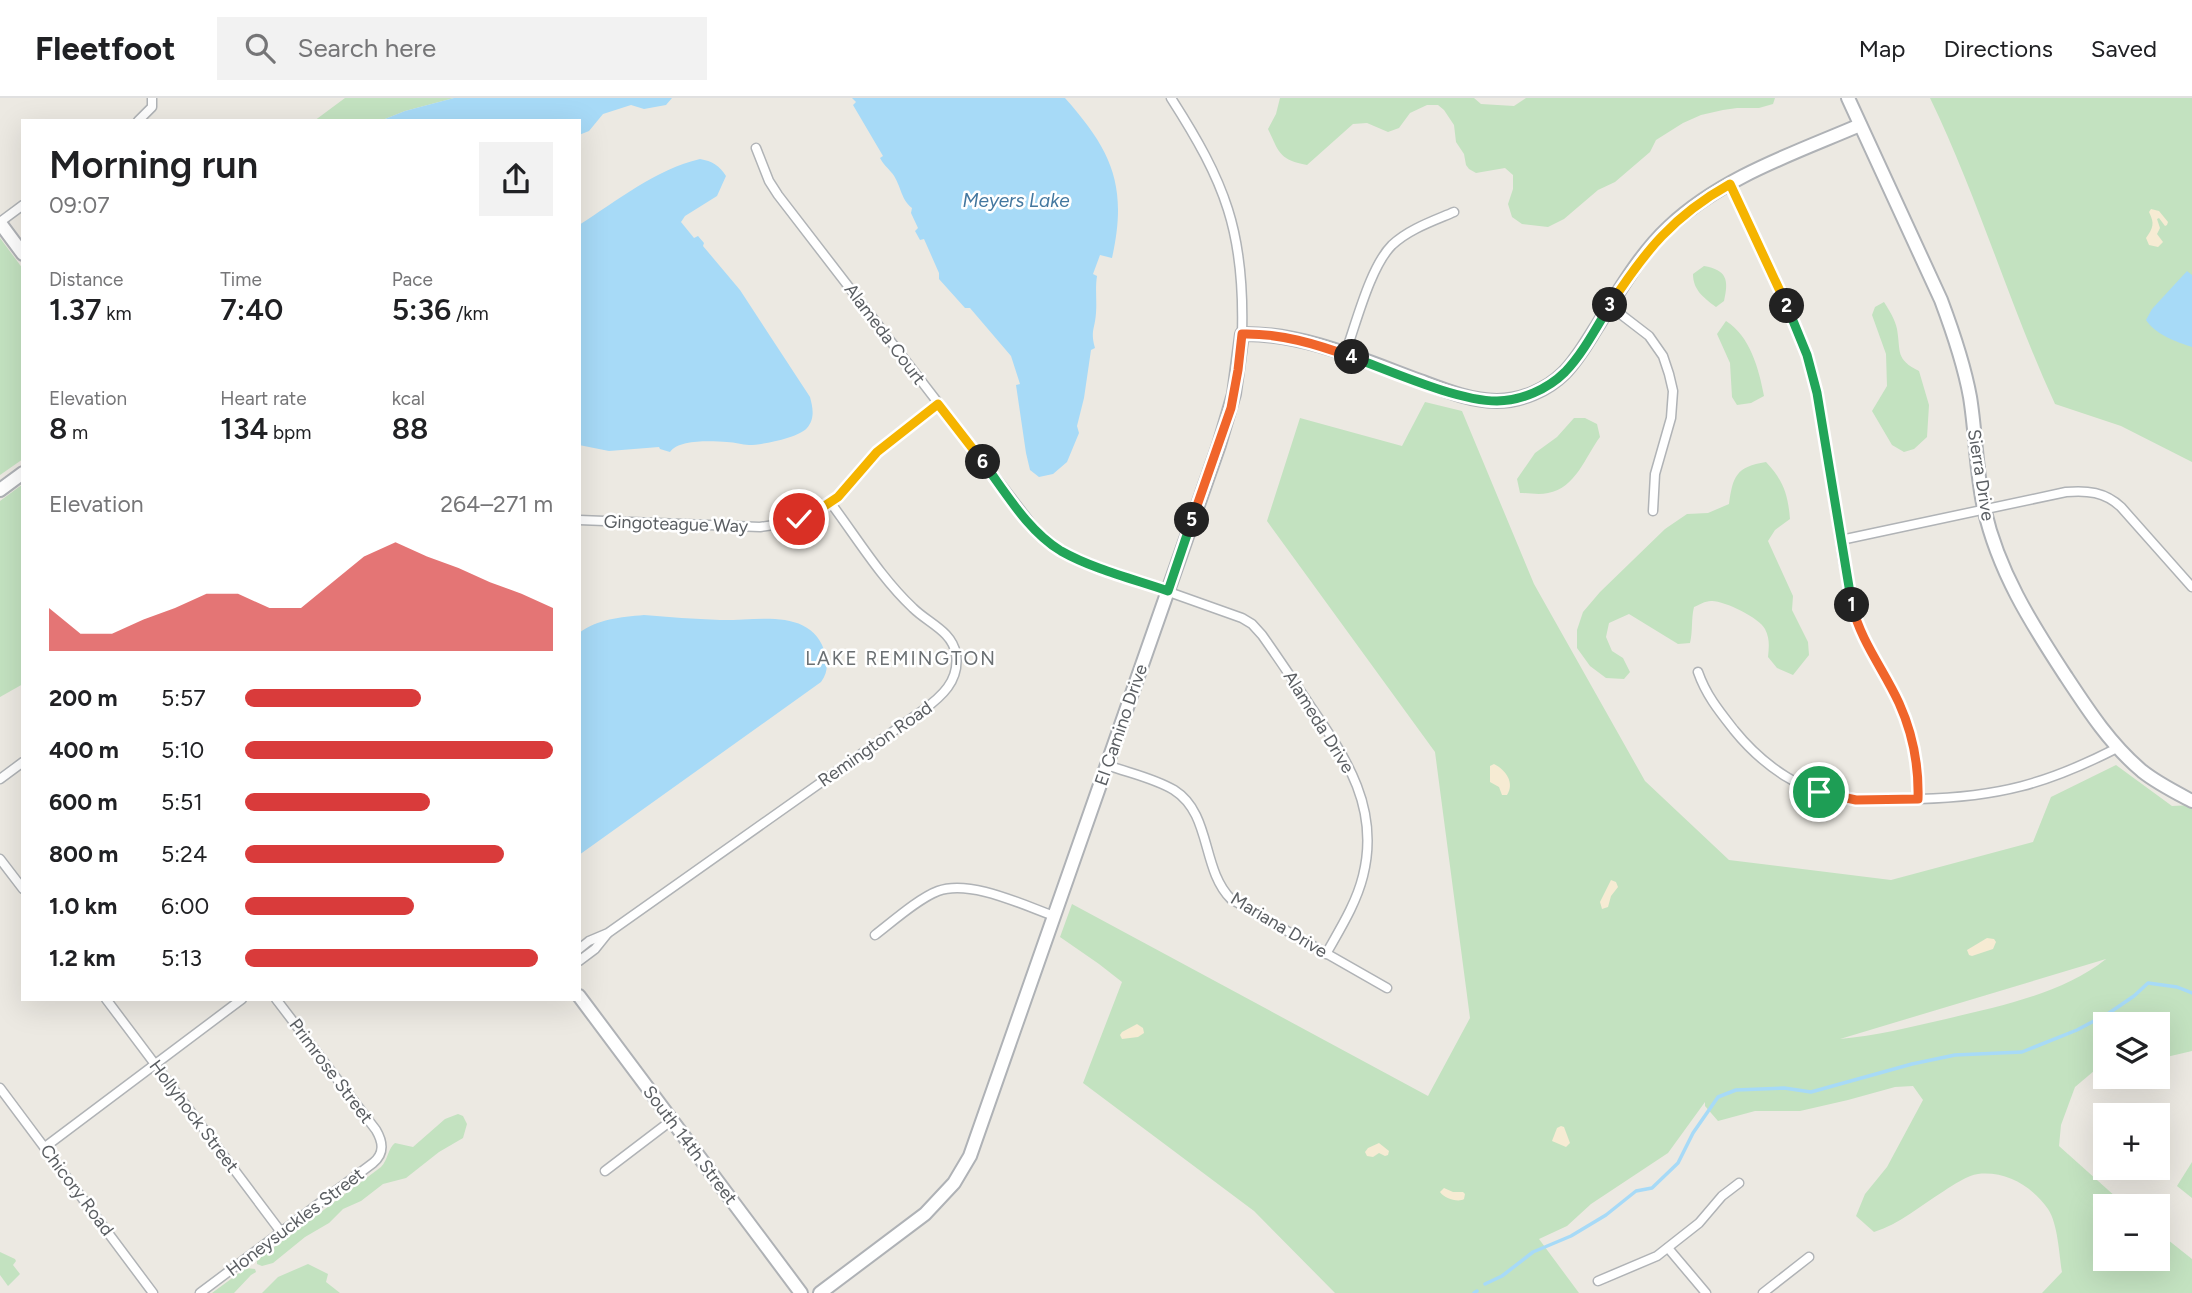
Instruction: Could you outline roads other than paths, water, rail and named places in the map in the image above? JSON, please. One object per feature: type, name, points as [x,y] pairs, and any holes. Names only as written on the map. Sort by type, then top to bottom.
[{"type":"street","name":"El Camino Drive","points":[[820,1293],[925,1214],[945,1194],[974,1147],[1231,408],[1242,334],[1241,271],[1232,219],[1222,188],[1207,157],[1171,98]]},
{"type":"street","name":"Sierra Drive","points":[[1848,98],[1951,328],[1970,396],[1976,463],[1984,509],[1998,555],[2026,614],[2089,711],[2117,748],[2146,774],[2192,801]]},
{"type":"street","points":[[141,119],[147,114],[153,100]]},
{"type":"street","points":[[1242,334],[1284,336],[1471,397],[1498,401],[1515,398],[1542,388],[1565,372],[1645,254],[1669,227],[1699,202],[1730,184],[1860,125]]},
{"type":"street","name":"Alameda Court","points":[[756,148],[769,181],[778,195],[1024,517],[1049,542],[1079,559],[1168,591]]},
{"type":"street","points":[[1730,184],[1807,355],[1817,393],[1849,594],[1857,622],[1871,654],[1899,703],[1910,730],[1918,770],[1918,799]]},
{"type":"street","points":[[21,206],[0,222],[21,251]]},
{"type":"street","points":[[1345,354],[1375,272],[1387,252],[1410,233],[1454,212]]},
{"type":"street","points":[[1610,306],[1648,336],[1663,356],[1673,391],[1671,418],[1655,474],[1653,511]]},
{"type":"street","name":"Gingoteague Way","points":[[581,520],[760,527],[788,523],[814,512],[838,497],[877,452],[938,404]]},
{"type":"street","points":[[0,490],[21,474]]},
{"type":"street","points":[[1841,540],[2066,492],[2091,491],[2116,502],[2192,587]]},
{"type":"street","name":"Remington Road","points":[[581,947],[608,933],[935,701],[949,686],[956,666],[956,654],[947,636],[906,601],[830,502]]},
{"type":"street","name":"Alameda Drive","points":[[1168,591],[1242,618],[1257,629],[1331,734],[1350,767],[1364,807],[1367,847],[1365,867],[1357,896],[1326,954]]},
{"type":"street","points":[[1698,672],[1713,705],[1766,763],[1810,788],[1846,799],[1974,796],[2014,789],[2052,778],[2117,748]]},
{"type":"street","points":[[0,779],[21,763]]},
{"type":"street","name":"Mariana Drive","points":[[1107,765],[1177,792],[1196,816],[1216,879],[1224,893],[1242,907],[1387,988]]},
{"type":"street","points":[[0,859],[21,886]]},
{"type":"street","points":[[875,935],[932,894],[953,887],[975,889],[1054,916]]},
{"type":"street","name":"Remington Road","points":[[581,960],[595,949],[608,933]]},
{"type":"street","name":"South 14th Street","points":[[581,999],[801,1293]]},
{"type":"street","name":"Hollyhock Street","points":[[108,1001],[281,1232]]},
{"type":"street","points":[[44,1147],[239,1001]]},
{"type":"street","name":"Primrose Street","points":[[278,1001],[376,1130],[382,1145]]},
{"type":"street","name":"Chicory Road","points":[[0,1087],[153,1293]]},
{"type":"street","points":[[605,1171],[672,1120]]},
{"type":"street","name":"Honeysuckles Street","points":[[200,1293],[373,1163],[380,1154],[382,1145]]},
{"type":"street","points":[[1598,1281],[1638,1265],[1668,1248],[1699,1223],[1721,1196],[1739,1183]]},
{"type":"street","points":[[1668,1248],[1706,1293]]},
{"type":"street","points":[[1763,1293],[1810,1257]]},
{"type":"water","points":[[454,98],[672,98],[666,105],[644,109],[631,105],[603,114],[589,131],[581,134],[581,119],[385,119]]},
{"type":"water","name":"Meyers Lake","points":[[852,98],[1065,98],[1105,153],[1117,190],[1117,233],[1112,258],[1100,255],[1093,274],[1097,276],[1093,334],[1095,348],[1091,350],[1077,426],[1079,433],[1067,462],[1053,474],[1039,477],[1030,470],[1016,385],[1020,384],[1011,356],[970,308],[965,308],[939,279],[939,273],[924,239],[920,240],[915,231],[918,228],[911,213],[912,208],[880,158],[883,156],[853,105],[856,102]]},
{"type":"water","points":[[700,159],[708,161],[721,169],[726,176],[717,196],[685,216],[681,222],[694,238],[698,236],[704,243],[703,246],[740,290],[810,397],[811,421],[807,428],[796,435],[755,445],[696,442],[681,445],[670,452],[659,447],[609,451],[581,445],[581,224],[652,178]]},
{"type":"water","points":[[2187,271],[2192,275],[2192,347],[2160,333],[2146,320],[2152,309]]},
{"type":"water","points":[[644,615],[720,620],[767,619],[797,623],[810,629],[820,640],[827,667],[821,682],[581,854],[581,632],[618,618]]},
{"type":"waterway","points":[[1485,1284],[1502,1276],[1533,1252],[1571,1236],[1606,1215],[1636,1191],[1652,1188],[1678,1163],[1693,1133],[1718,1097],[1736,1090],[1784,1088],[1811,1092],[1955,1055],[2022,1052],[2077,1030],[2109,1013],[2148,983],[2177,987],[2192,993]]},
{"type":"district","name":"LAKE REMINGTON","points":[[901,658]]}]
